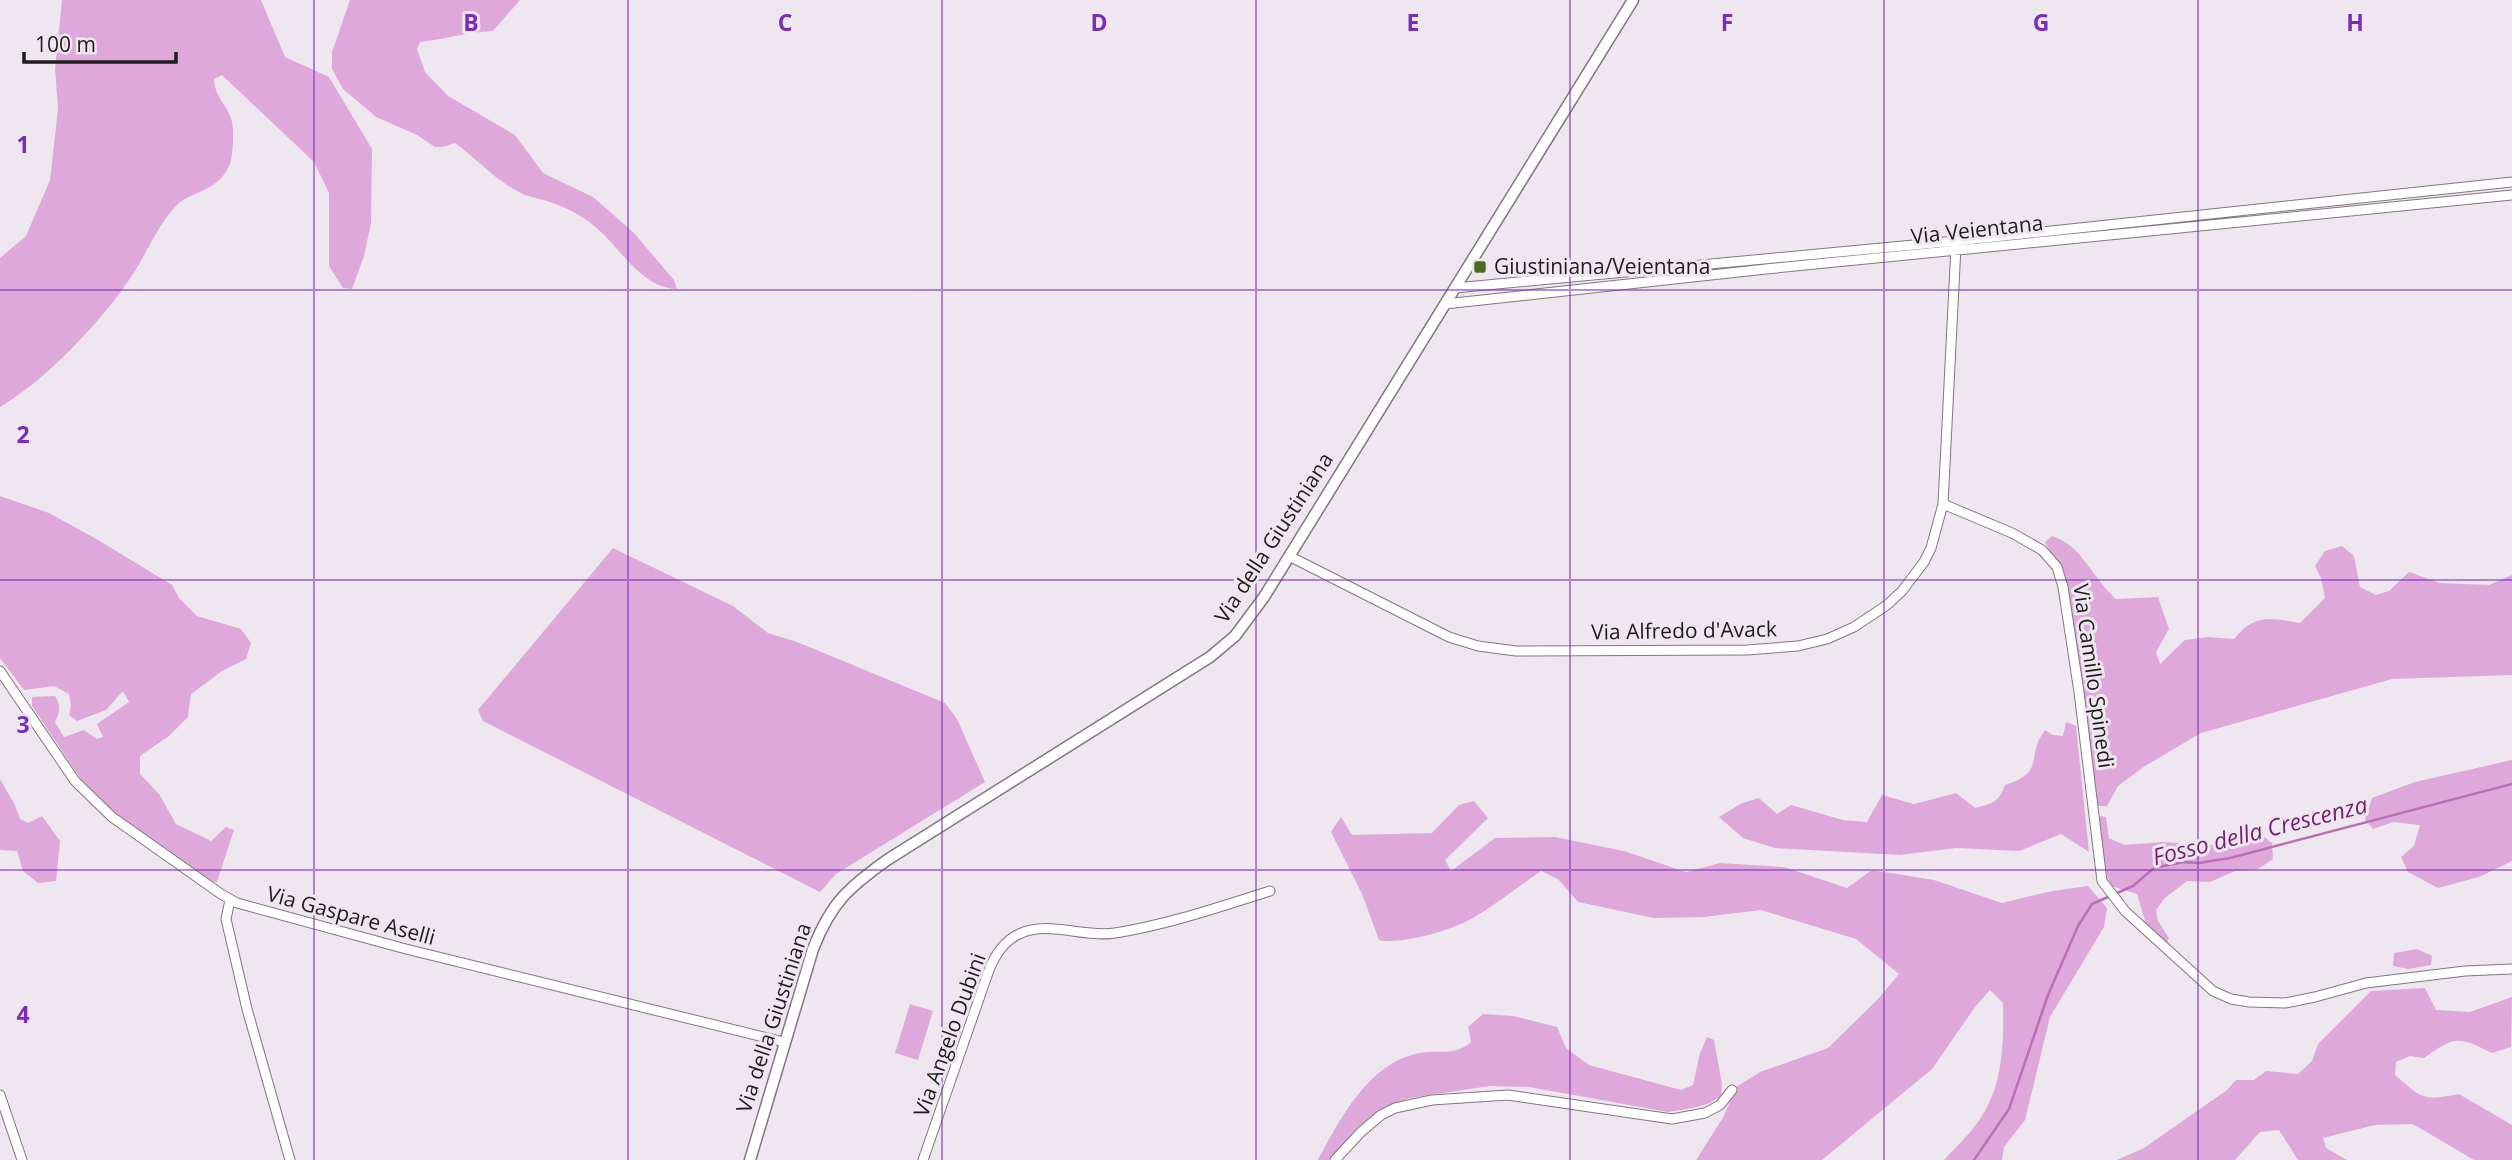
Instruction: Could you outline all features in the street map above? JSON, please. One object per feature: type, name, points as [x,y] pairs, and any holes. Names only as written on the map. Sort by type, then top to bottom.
[{"type":"street","name":"Via della Giustiniana","points":[[750,1160],[784,1042],[820,930],[829,912],[847,891],[887,860],[1218,651],[1250,618],[1633,0]]},
{"type":"street","name":"Via Veientana","points":[[1445,304],[2512,182]]},
{"type":"street","points":[[2439,190],[2440,201]]},
{"type":"street","name":"Via Veientana","points":[[1455,288],[2512,195]]},
{"type":"street","name":"Via Alfredo d'Avack","points":[[1289,556],[1431,629],[1478,646],[1517,651],[1764,650],[1798,646],[1838,635],[1869,618],[1902,591],[1924,562],[1936,535],[1943,504],[1956,245]]},
{"type":"street","name":"Via Camillo Spinedi","points":[[1943,504],[2012,533],[2042,550],[2059,571],[2079,692],[2102,881],[2125,911],[2213,991],[2231,999],[2285,1003],[2315,998],[2366,983],[2465,971],[2512,969]]},
{"type":"street","name":"Via Gaspare Aselli","points":[[0,671],[87,795],[112,817],[230,900],[406,949],[784,1042]]},
{"type":"street","name":"Via Angelo Dubini","points":[[923,1160],[989,970],[998,953],[1011,939],[1037,930],[1114,933],[1176,919],[1269,891]]},
{"type":"street","points":[[230,900],[226,919],[247,1009],[290,1160]]},
{"type":"street","points":[[1335,1160],[1381,1115],[1395,1108],[1432,1100],[1508,1095],[1672,1119],[1705,1113],[1720,1105],[1732,1090]]},
{"type":"street","points":[[0,1095],[22,1160]]},
{"type":"shaded area","points":[[62,0],[261,0],[285,57],[329,77],[372,149],[371,223],[364,256],[352,289],[343,288],[329,266],[329,193],[314,162],[222,75],[214,79],[215,86],[230,116],[233,132],[231,160],[225,174],[211,186],[187,198],[173,209],[131,277],[88,331],[36,382],[0,407],[0,258],[26,236],[50,180],[58,109],[55,69]]},
{"type":"shaded area","points":[[350,0],[520,0],[493,31],[420,42],[417,49],[425,72],[448,96],[515,135],[543,173],[593,197],[633,232],[674,280],[677,289],[664,287],[641,274],[603,233],[578,215],[556,204],[515,190],[455,143],[435,147],[417,135],[376,117],[343,89],[332,69],[332,52]]},
{"type":"shaded area","points":[[0,496],[49,513],[98,540],[172,585],[179,598],[197,616],[241,629],[251,643],[246,659],[222,671],[191,694],[188,717],[169,736],[140,756],[140,774],[159,794],[176,824],[211,841],[226,827],[234,830],[217,882],[210,881],[147,838],[88,790],[32,706],[32,697],[55,696],[59,709],[55,722],[64,737],[84,730],[97,739],[103,737],[97,724],[129,702],[123,691],[106,710],[77,721],[69,715],[69,694],[54,686],[24,690],[0,658]]},
{"type":"shaded area","points":[[2052,536],[2071,547],[2116,599],[2158,597],[2169,629],[2156,652],[2160,664],[2185,640],[2208,637],[2234,639],[2249,625],[2264,619],[2300,623],[2325,598],[2321,578],[2315,566],[2325,551],[2342,546],[2354,556],[2360,587],[2376,595],[2389,591],[2409,572],[2440,583],[2489,585],[2512,575],[2512,675],[2392,679],[2201,733],[2145,766],[2118,786],[2107,806],[2097,806],[2061,570],[2045,542]]},
{"type":"shaded area","points":[[613,548],[733,606],[768,633],[797,642],[945,703],[957,719],[985,782],[836,874],[820,892],[483,721],[478,710]]},
{"type":"shaded area","points":[[2066,722],[2076,726],[2089,852],[2061,834],[2019,851],[1956,848],[1900,855],[1775,848],[1743,838],[1719,817],[1742,803],[1759,798],[1777,814],[1791,805],[1843,820],[1867,822],[1882,795],[1914,804],[1956,793],[1975,808],[1981,807],[1997,799],[2005,785],[2018,780],[2031,769],[2039,739],[2045,730],[2053,735],[2063,736]]},
{"type":"shaded area","points":[[2512,760],[2512,861],[2479,877],[2438,888],[2408,872],[2401,857],[2414,846],[2420,825],[2393,822],[2373,829],[2365,819],[2372,798],[2415,782]]},
{"type":"shaded area","points":[[0,779],[20,819],[28,823],[42,816],[60,841],[56,881],[38,883],[23,871],[17,851],[0,850]]},
{"type":"shaded area","points":[[1474,801],[1488,818],[1445,860],[1451,871],[1495,838],[1555,837],[1624,851],[1686,872],[1720,863],[1784,867],[1847,888],[1872,870],[1934,880],[2002,903],[2088,886],[2107,908],[2104,927],[2050,1017],[2025,1120],[2004,1147],[2002,1160],[1944,1160],[1980,1119],[1998,1078],[2003,1003],[1990,990],[1932,1069],[1822,1160],[1696,1160],[1724,1116],[1736,1087],[1760,1072],[1828,1048],[1878,999],[1899,974],[1856,939],[1761,910],[1704,917],[1654,918],[1578,902],[1558,879],[1541,871],[1464,923],[1413,938],[1379,940],[1362,894],[1331,832],[1341,817],[1352,835],[1432,833],[1459,805]]},
{"type":"shaded area","points":[[2106,817],[2109,838],[2124,845],[2162,842],[2211,845],[2259,833],[2272,843],[2273,859],[2258,869],[2235,871],[2210,882],[2187,881],[2165,898],[2156,910],[2158,921],[2169,938],[2167,943],[2164,943],[2146,924],[2137,894],[2111,886],[2102,853],[2098,818]]},
{"type":"shaded area","points":[[2417,949],[2432,956],[2431,965],[2408,969],[2393,966],[2394,953]]},
{"type":"shaded area","points":[[2425,988],[2436,1010],[2470,1012],[2512,997],[2511,1047],[2492,1053],[2464,1041],[2450,1042],[2424,1058],[2410,1056],[2396,1062],[2395,1075],[2424,1096],[2459,1094],[2512,1125],[2512,1160],[2474,1160],[2413,1124],[2375,1125],[2323,1138],[2326,1148],[2347,1160],[2298,1160],[2279,1130],[2260,1132],[2235,1160],[2117,1160],[2144,1148],[2227,1090],[2236,1080],[2254,1080],[2266,1071],[2298,1074],[2312,1061],[2318,1044],[2371,991]]},
{"type":"shaded area","points":[[910,1004],[933,1011],[918,1060],[895,1053]]},
{"type":"shaded area","points":[[1483,1014],[1513,1016],[1557,1027],[1566,1048],[1589,1065],[1681,1090],[1693,1085],[1700,1053],[1707,1037],[1714,1040],[1722,1084],[1721,1096],[1710,1103],[1668,1112],[1529,1087],[1490,1086],[1410,1098],[1381,1109],[1368,1119],[1331,1160],[1318,1160],[1346,1110],[1371,1080],[1402,1058],[1465,1047],[1471,1042],[1468,1027]]},
{"type":"waterway","name":"Fosso della Crescenza","points":[[1974,1160],[2009,1109],[2048,995],[2078,926],[2092,904],[2133,886],[2154,868],[2183,862],[2199,863],[2230,858],[2512,784]]},
{"type":"place","name":"Giustiniana/Veientana","points":[[1480,267]]}]
